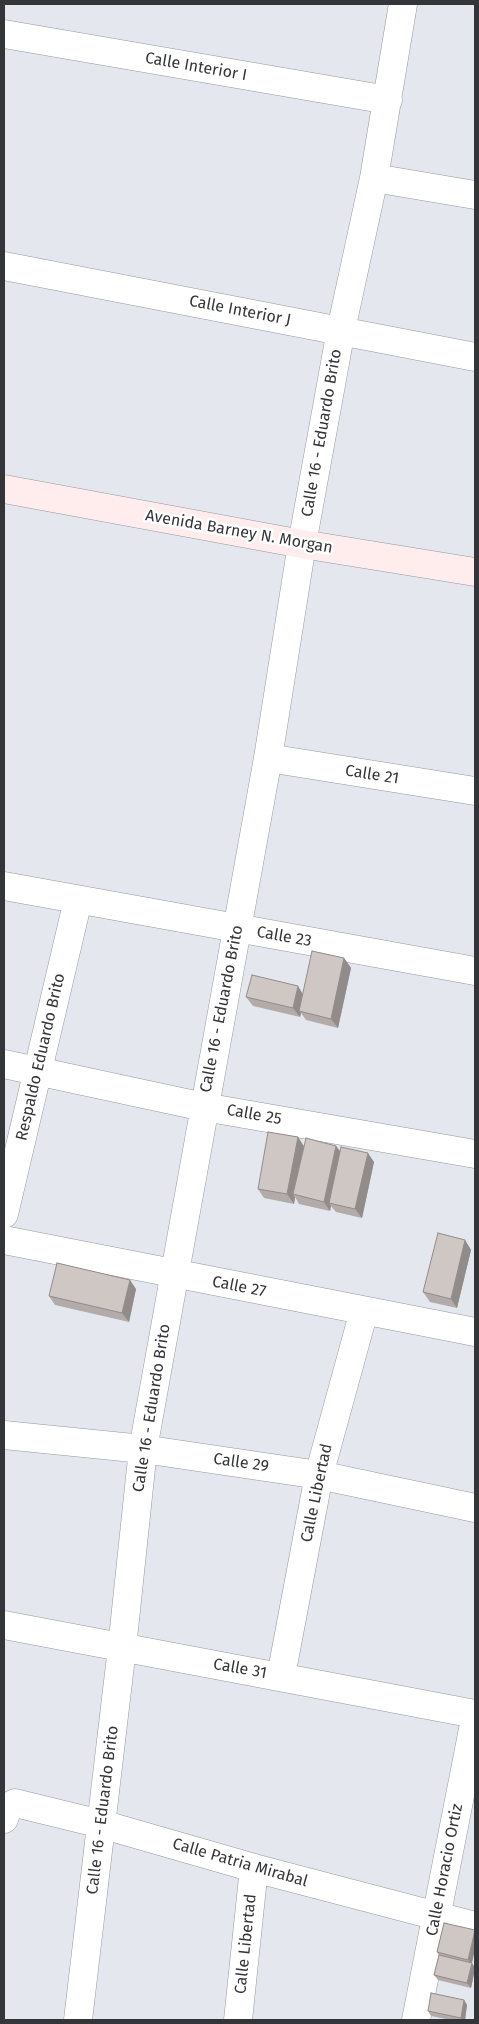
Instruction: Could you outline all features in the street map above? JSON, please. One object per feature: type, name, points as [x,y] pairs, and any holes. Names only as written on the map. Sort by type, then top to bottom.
[{"type":"street","name":"Calle 16 - Eduardo Brito","points":[[78,2020],[122,1648],[143,1449],[268,758],[302,544],[341,330],[374,178],[403,4]]},
{"type":"street","name":"Calle Interior I","points":[[4,34],[388,100]]},
{"type":"street","points":[[374,178],[475,195]]},
{"type":"street","name":"Calle Interior J","points":[[4,266],[475,357]]},
{"type":"street","name":"Avenida Barney N. Morgan","points":[[4,489],[302,544],[475,572]]},
{"type":"street","name":"Calle 21","points":[[268,758],[475,791]]},
{"type":"street","name":"Calle 23","points":[[4,886],[475,971]]},
{"type":"street","name":"Respaldo Eduardo Brito","points":[[4,1214],[78,900]]},
{"type":"street","name":"Calle 25","points":[[4,1064],[204,1107],[475,1154]]},
{"type":"street","name":"Calle 27","points":[[4,1240],[475,1332]]},
{"type":"street","name":"Calle Libertad","points":[[281,1676],[319,1475],[364,1311]]},
{"type":"street","name":"Calle 29","points":[[4,1435],[143,1449],[319,1475],[475,1508]]},
{"type":"street","name":"Calle 31","points":[[4,1626],[281,1676],[475,1714]]},
{"type":"street","name":"Calle Horacio Ortiz","points":[[416,2020],[475,1719]]},
{"type":"street","name":"Calle Patria Mirabal","points":[[5,1815],[14,1803],[101,1824],[254,1868],[475,1926]]},
{"type":"street","name":"Calle Libertad","points":[[238,2020],[254,1868]]},
{"type":"building","points":[[312,951],[344,958],[331,1019],[299,1011]]},
{"type":"building","points":[[252,975],[298,986],[293,1008],[246,997]]},
{"type":"building","points":[[268,1132],[298,1137],[287,1194],[258,1189]]},
{"type":"building","points":[[306,1138],[336,1146],[324,1202],[293,1194]]},
{"type":"building","points":[[341,1147],[368,1153],[355,1209],[329,1203]]},
{"type":"building","points":[[438,1233],[465,1240],[451,1299],[423,1292]]},
{"type":"building","points":[[57,1263],[130,1280],[122,1313],[49,1296]]},
{"type":"building","points":[[444,1923],[475,1930],[468,1960],[437,1952]]},
{"type":"building","points":[[439,1955],[472,1963],[467,1983],[434,1975]]},
{"type":"building","points":[[431,1993],[464,2000],[461,2018],[428,2011]]}]
